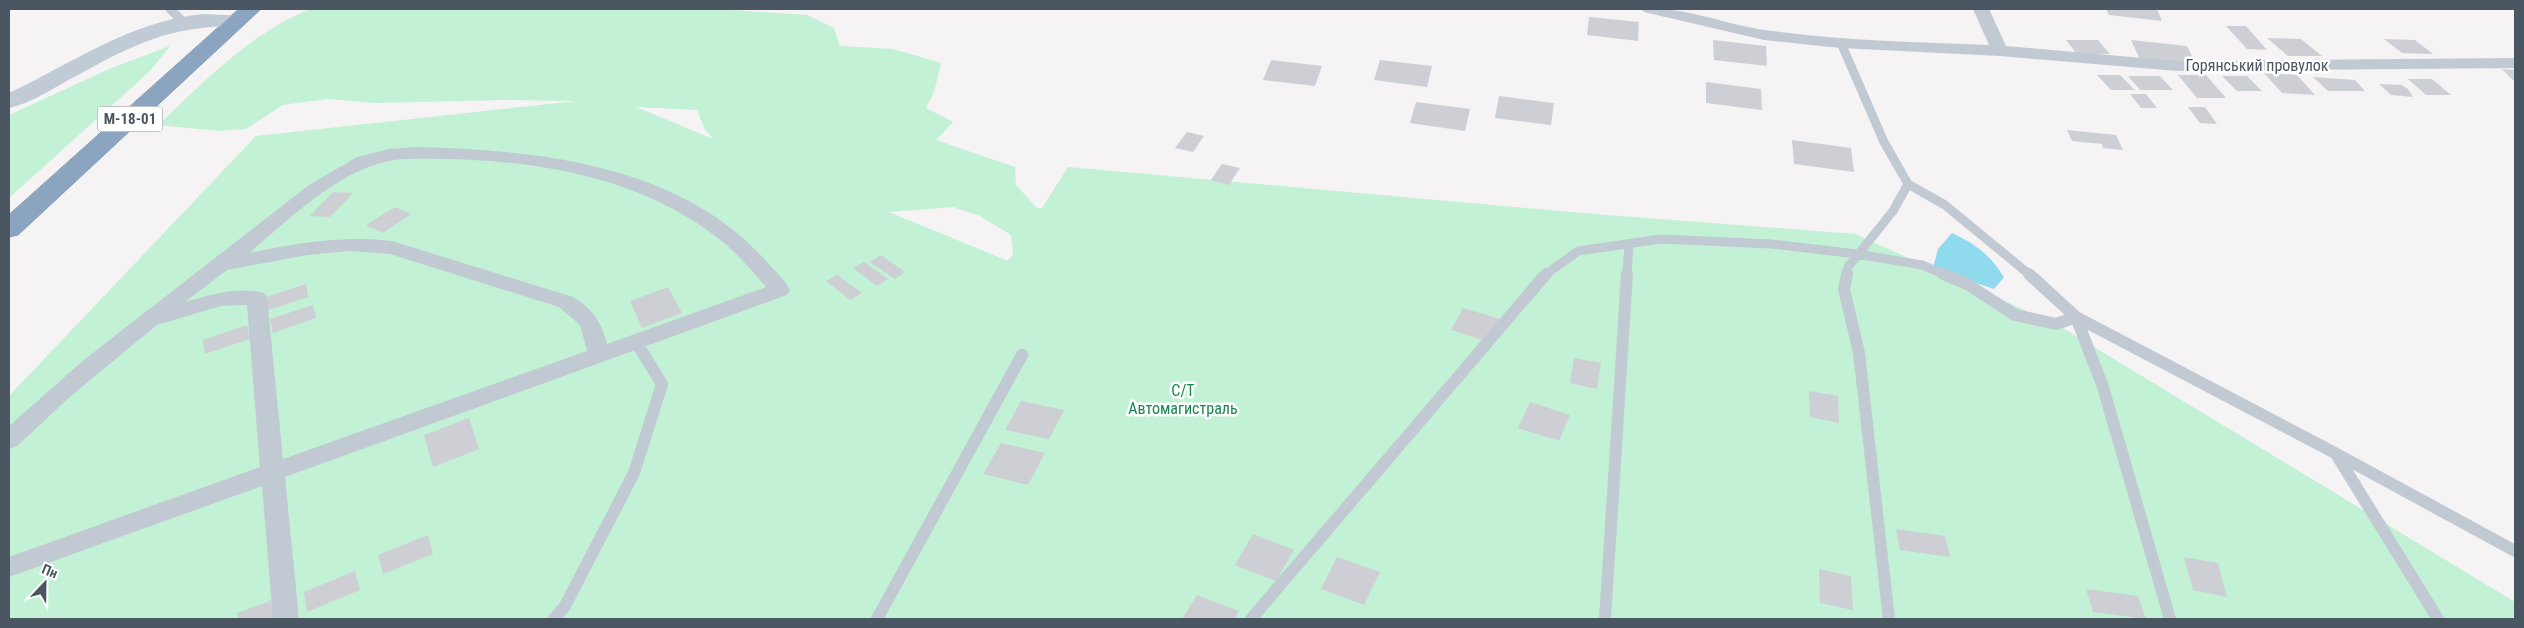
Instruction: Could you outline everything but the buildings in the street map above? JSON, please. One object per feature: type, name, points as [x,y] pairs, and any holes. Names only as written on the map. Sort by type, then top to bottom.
[{"type":"highway","name":"М-18-01","points":[[9,229],[245,14]]},
{"type":"street","name":"Горянський провулок","points":[[1650,9],[1764,35],[1841,43],[2000,51],[2177,66],[2515,63]]},
{"type":"street","points":[[1981,9],[2000,51]]},
{"type":"street","points":[[9,101],[47,84],[99,55],[156,31],[177,16],[245,14]]},
{"type":"street","points":[[9,440],[112,347],[144,322],[343,172],[385,154],[521,158],[574,167],[660,193],[703,216],[732,238],[780,290],[9,567]]},
{"type":"street","points":[[221,264],[337,245],[367,243],[392,248],[566,302],[583,312],[594,332],[599,355]]},
{"type":"street","points":[[144,322],[220,299],[257,298],[271,472],[286,619]]},
{"type":"lane","points":[[1841,43],[1884,142],[1908,184],[1945,205],[2020,266],[2076,317],[2335,453],[2515,551]]},
{"type":"lane","points":[[1889,619],[1858,353],[1844,289],[1848,267],[1893,212],[1908,184]]},
{"type":"lane","points":[[1251,619],[1548,272],[1578,251],[1660,239],[1771,244],[1857,254],[1922,265],[1967,284],[2015,315],[2056,324],[2076,317]]},
{"type":"lane","points":[[1605,619],[1629,244]]},
{"type":"lane","points":[[2076,317],[2103,387],[2170,619]]},
{"type":"lane","points":[[554,619],[565,606],[634,473],[662,384],[636,342]]},
{"type":"lane","points":[[877,619],[1022,355]]},
{"type":"lane","points":[[2335,453],[2438,619]]},
{"type":"green space","name":"С/Т Автомагистраль","points":[[311,9],[717,9],[807,15],[834,28],[840,46],[893,49],[941,63],[934,92],[926,108],[953,122],[936,140],[1015,167],[1016,185],[1037,208],[1042,208],[1068,167],[1594,214],[1855,234],[2056,324],[2515,602],[2515,619],[9,619],[9,396],[256,136],[576,101],[503,100],[375,103],[327,99],[283,105],[246,129],[219,131],[158,125],[229,59],[248,44],[289,19]],"holes":[[[636,107],[697,110],[704,128],[713,139]],[[953,207],[980,216],[1011,235],[1013,254],[1008,261],[889,212]]]},
{"type":"green space","points":[[170,46],[150,71],[9,198],[9,115],[109,69]]},
{"type":"water","points":[[1952,233],[1969,242],[1988,256],[2004,277],[1994,289],[1933,268],[1938,249]]}]
